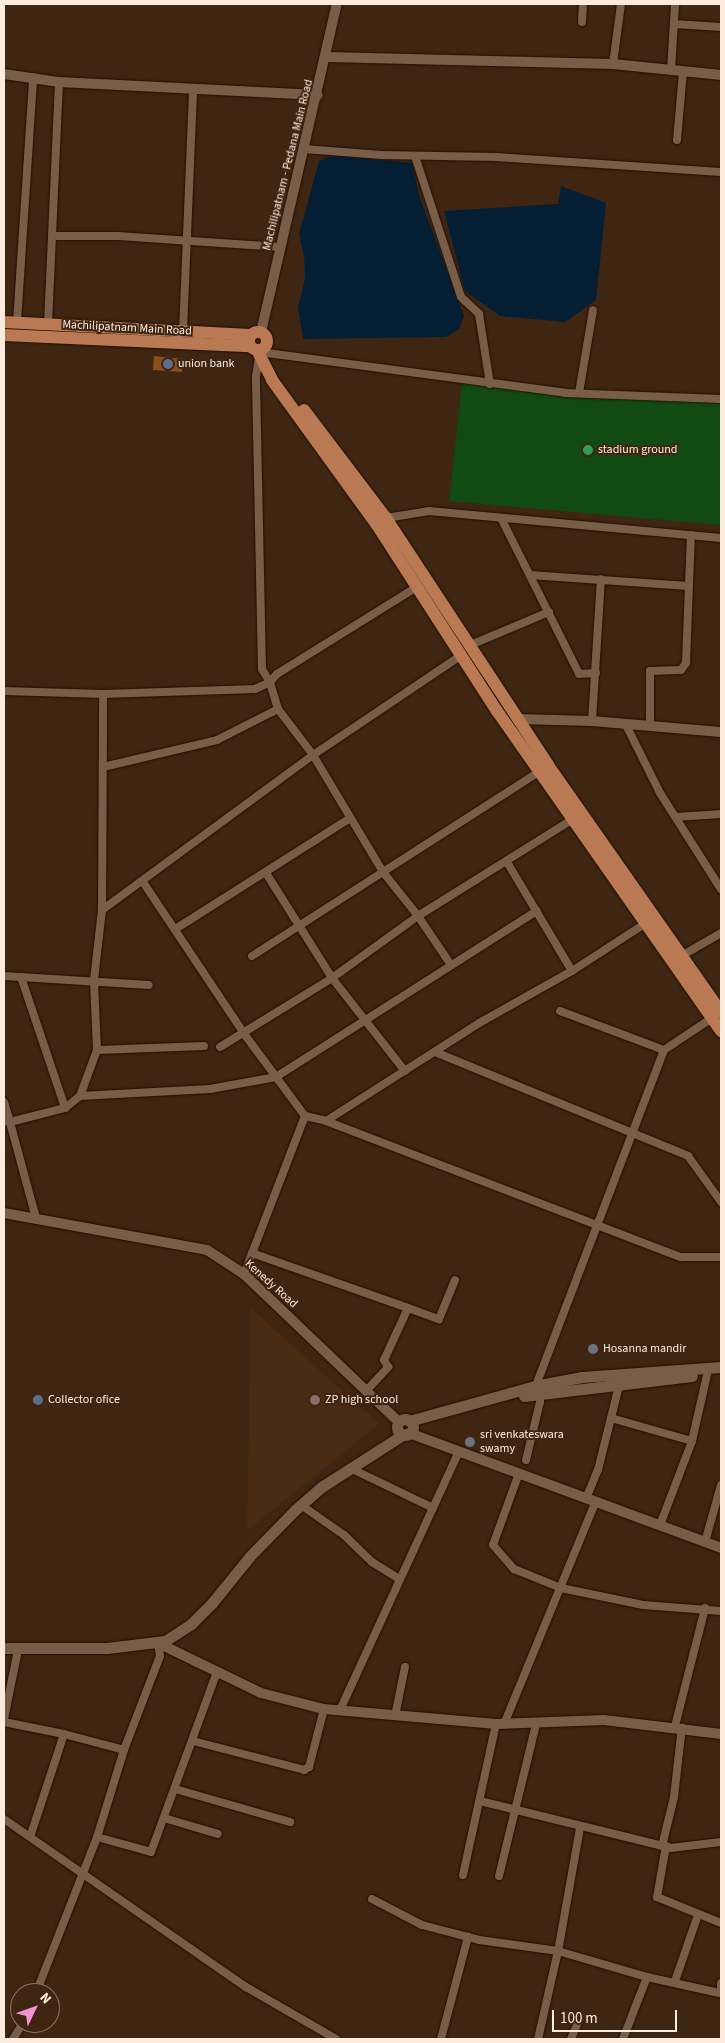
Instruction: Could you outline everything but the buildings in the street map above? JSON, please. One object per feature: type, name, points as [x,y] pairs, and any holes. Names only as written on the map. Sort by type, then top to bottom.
[{"type":"main road","name":"Machilipatnam Main Road","points":[[10,322],[48,324],[110,333],[258,346]]},
{"type":"main road","name":"Machilipatnam Main Road","points":[[4,335],[183,331],[258,346]]},
{"type":"main road","points":[[258,346],[278,376],[386,518],[465,651],[512,722],[646,923],[717,1015]]},
{"type":"main road","points":[[258,346],[272,380],[377,524],[417,588],[465,651]]},
{"type":"main road","points":[[512,722],[539,772],[577,817],[683,955],[717,1015],[721,1031]]},
{"type":"main road","points":[[4,1648],[18,1650],[158,1643],[196,1619],[301,1505],[407,1427],[539,1389],[592,1376],[721,1367]]},
{"type":"main road","points":[[539,1389],[721,1374]]},
{"type":"street","name":"Machilipatnam - Pedana Main Road","points":[[258,346],[280,247],[328,57],[337,4]]},
{"type":"street","points":[[582,22],[583,4]]},
{"type":"street","points":[[613,64],[621,4]]},
{"type":"street","points":[[671,70],[675,4]]},
{"type":"street","points":[[674,24],[721,26]]},
{"type":"street","points":[[328,57],[613,64],[721,75]]},
{"type":"street","points":[[677,140],[683,71]]},
{"type":"street","points":[[4,74],[59,82],[318,95]]},
{"type":"street","points":[[10,322],[33,78]]},
{"type":"street","points":[[48,324],[59,82]]},
{"type":"street","points":[[183,331],[194,88]]},
{"type":"street","points":[[304,149],[415,156],[496,156],[721,172]]},
{"type":"street","points":[[415,156],[462,297],[479,314],[490,384]]},
{"type":"street","points":[[52,236],[280,247]]},
{"type":"street","points":[[579,394],[593,310]]},
{"type":"street","points":[[451,965],[418,916],[383,872],[349,819],[313,755],[278,709],[270,682],[262,669],[256,377],[258,346],[490,384],[579,394],[721,399]]},
{"type":"street","points":[[386,518],[429,511],[721,538]]},
{"type":"street","points":[[501,518],[579,674],[596,673]]},
{"type":"street","points":[[650,726],[650,671],[681,670],[686,663],[691,535]]},
{"type":"street","points":[[530,575],[688,586]]},
{"type":"street","points":[[592,721],[601,579]]},
{"type":"street","points":[[4,691],[103,694],[255,689],[270,682],[417,588]]},
{"type":"street","points":[[102,910],[143,882],[313,755],[465,651],[549,612]]},
{"type":"street","points":[[7,1121],[65,1108],[80,1096],[97,1050],[94,980],[102,910],[103,694]]},
{"type":"street","points":[[103,767],[217,740],[278,709]]},
{"type":"street","points":[[512,722],[592,721],[721,732]]},
{"type":"street","points":[[626,725],[676,817],[721,889]]},
{"type":"street","points":[[252,956],[539,772]]},
{"type":"street","points":[[676,817],[721,814]]},
{"type":"street","points":[[220,1046],[245,1035],[332,978],[418,916],[577,817]]},
{"type":"street","points":[[177,928],[349,819]]},
{"type":"street","points":[[507,862],[572,971]]},
{"type":"street","points":[[266,873],[332,978],[367,1019],[405,1071]]},
{"type":"street","points":[[143,882],[177,928],[245,1035],[305,1116],[326,1121],[681,1257],[721,1256]]},
{"type":"street","points":[[80,1096],[210,1089],[276,1077],[537,911]]},
{"type":"street","points":[[326,1121],[435,1052],[572,971],[646,923]]},
{"type":"street","points":[[683,955],[721,933]]},
{"type":"street","points":[[4,976],[94,980],[149,985]]},
{"type":"street","points":[[21,977],[65,1108]]},
{"type":"street","points":[[560,1011],[664,1050]]},
{"type":"street","points":[[526,1460],[539,1389],[597,1224],[664,1050],[717,1015]]},
{"type":"street","points":[[97,1050],[204,1046]]},
{"type":"street","points":[[435,1052],[688,1156],[721,1202]]},
{"type":"street","points":[[4,1102],[7,1121],[36,1218]]},
{"type":"street","points":[[244,1274],[305,1116]]},
{"type":"street","name":"Kenedy Road","points":[[4,1213],[207,1250],[244,1274],[366,1391],[407,1427]]},
{"type":"street","points":[[252,1252],[439,1319],[455,1280]]},
{"type":"street","points":[[366,1391],[388,1367],[384,1360],[408,1308]]},
{"type":"street","points":[[660,1525],[692,1441],[706,1375]]},
{"type":"street","points":[[463,1875],[500,1724],[561,1588],[590,1501],[620,1382]]},
{"type":"street","points":[[611,1418],[692,1441]]},
{"type":"street","points":[[407,1427],[458,1454],[721,1548]]},
{"type":"street","points":[[340,1710],[398,1578],[458,1454]]},
{"type":"street","points":[[350,1468],[433,1508]]},
{"type":"street","points":[[518,1476],[493,1545],[514,1569],[561,1588],[643,1606],[705,1608],[721,1611]]},
{"type":"street","points":[[705,1542],[721,1485]]},
{"type":"street","points":[[301,1505],[344,1535],[372,1562],[398,1578]]},
{"type":"street","points":[[705,1608],[678,1727],[674,1797],[664,1846],[657,1897],[721,1923]]},
{"type":"street","points":[[158,1643],[216,1674],[260,1693],[324,1709],[500,1724],[604,1720],[678,1727],[721,1734]]},
{"type":"street","points":[[40,1983],[85,1873],[124,1750],[160,1656],[158,1643]]},
{"type":"street","points":[[18,1650],[4,1720],[124,1750]]},
{"type":"street","points":[[395,1716],[405,1667]]},
{"type":"street","points":[[96,1837],[151,1852],[216,1674]]},
{"type":"street","points":[[192,1741],[304,1770],[310,1767],[324,1709]]},
{"type":"street","points":[[499,1876],[536,1724]]},
{"type":"street","points":[[31,1834],[64,1734]]},
{"type":"street","points":[[175,1789],[290,1822]]},
{"type":"street","points":[[480,1801],[580,1828],[664,1846],[721,1842]]},
{"type":"street","points":[[164,1818],[218,1834]]},
{"type":"street","points":[[4,1819],[31,1834],[246,1987],[336,2039]]},
{"type":"street","points":[[538,2039],[558,1951],[580,1828]]},
{"type":"street","points":[[372,1899],[422,1925],[468,1937],[558,1951],[647,1977],[675,1981],[720,1993],[721,1983]]},
{"type":"street","points":[[675,1981],[698,1915]]},
{"type":"street","points":[[441,2039],[468,1937]]},
{"type":"street","points":[[623,2039],[647,1977]]},
{"type":"street","points":[[571,2039],[577,2024]]},
{"type":"shaded area","points":[[251,1308],[379,1424],[247,1531]]},
{"type":"green space","name":"stadium ground","points":[[462,383],[721,399],[721,525],[449,501]]},
{"type":"water","points":[[334,155],[412,163],[420,198],[464,316],[459,329],[446,337],[303,339],[298,308],[305,278],[304,256],[299,234],[319,161]]},
{"type":"water","points":[[561,186],[606,203],[596,300],[565,322],[500,316],[465,291],[444,211],[558,204]]},
{"type":"place","name":"union bank","points":[[168,364]]},
{"type":"place","name":"stadium ground","points":[[588,450]]},
{"type":"place","name":"Hosanna mandir","points":[[593,1349]]},
{"type":"place","name":"Collector ofice","points":[[38,1400]]},
{"type":"place","name":"ZP high school","points":[[315,1400]]},
{"type":"place","name":"sri venkateswara swamy","points":[[470,1442]]}]
